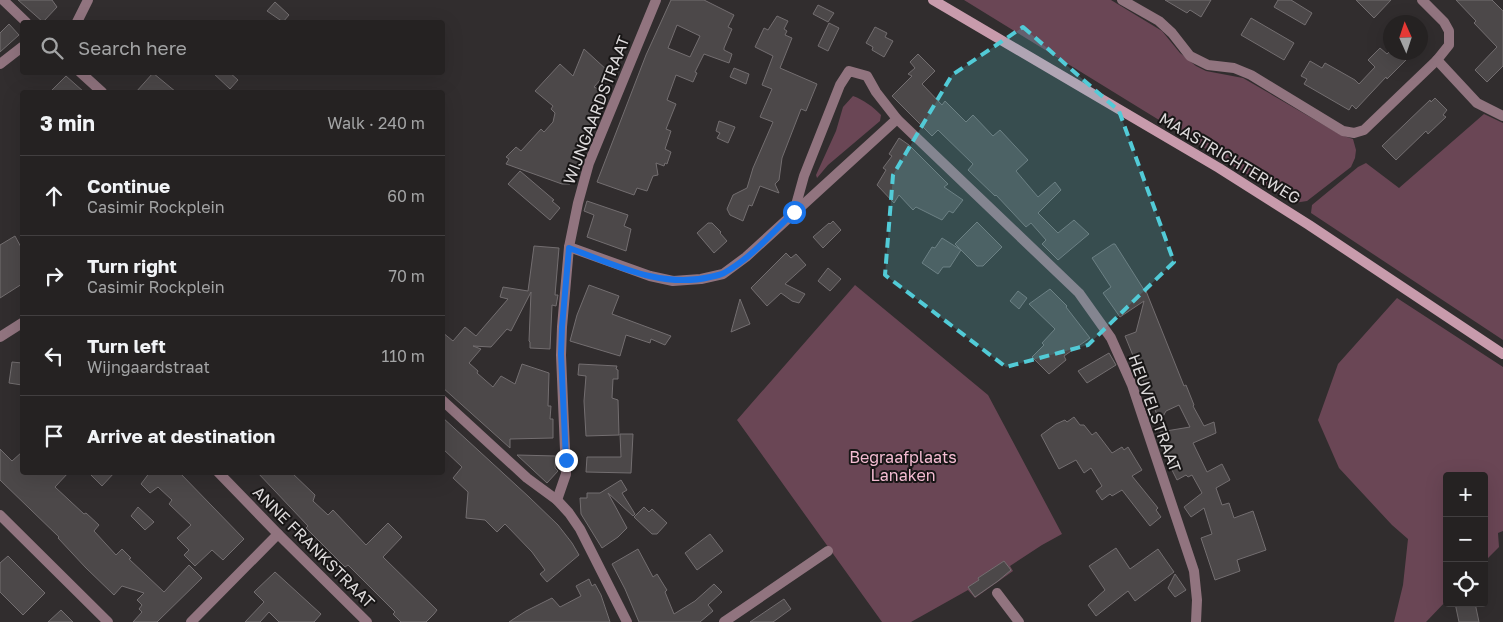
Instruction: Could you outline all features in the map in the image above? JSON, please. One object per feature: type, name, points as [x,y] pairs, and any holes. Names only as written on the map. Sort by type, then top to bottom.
[{"type":"main road","name":"MAASTRICHTERWEG","points":[[933,0],[1219,168],[1309,225],[1503,354]]},
{"type":"street","points":[[3,0],[24,20]]},
{"type":"street","points":[[78,20],[88,0]]},
{"type":"street","name":"WIJNGAARDSTRAAT","points":[[557,500],[566,474],[561,354],[569,248],[578,203],[589,163],[656,0]]},
{"type":"street","points":[[1122,0],[1158,21],[1172,33],[1190,56],[1208,65],[1234,68],[1251,75],[1343,131],[1354,132],[1364,130],[1437,60],[1449,45],[1449,31],[1444,22],[1422,0]]},
{"type":"street","points":[[0,64],[20,49]]},
{"type":"street","points":[[1437,60],[1477,103],[1503,116]]},
{"type":"street","name":"HEUVELSTRAAT","points":[[794,212],[804,176],[840,85],[849,71],[867,76],[876,92],[897,119],[1079,293],[1111,338],[1132,385],[1194,571],[1197,600],[1196,622]]},
{"type":"street","points":[[83,75],[100,90]]},
{"type":"street","points":[[569,248],[650,276],[674,281],[701,279],[723,274],[746,257],[897,119]]},
{"type":"street","points":[[0,337],[20,324]]},
{"type":"street","points":[[445,403],[527,478],[557,500],[569,513],[580,529],[627,622]]},
{"type":"street","name":"ANNE FRANKSTRAAT","points":[[221,475],[367,622]]},
{"type":"street","points":[[0,515],[108,622]]},
{"type":"street","points":[[191,622],[278,534]]},
{"type":"street","points":[[724,622],[828,551]]},
{"type":"street","points":[[997,593],[1019,622]]},
{"type":"highlighted area","points":[[1023,27],[1119,111],[1174,262],[1088,345],[1006,367],[885,275],[893,175],[952,75]]},
{"type":"green space","points":[[964,0],[1111,0],[1162,31],[1180,53],[1196,66],[1206,71],[1243,78],[1341,135],[1353,139],[1356,150],[1355,158],[1351,167],[1307,201],[1294,203]]},
{"type":"green space","points":[[853,96],[864,101],[878,112],[881,115],[880,121],[828,165],[817,178],[816,175],[836,131],[843,107]]},
{"type":"green space","points":[[1484,114],[1503,123],[1503,340],[1311,213],[1312,205],[1358,167],[1366,163],[1399,188]]},
{"type":"green space","name":"Begraafplaats Lanaken","points":[[855,285],[988,395],[1062,534],[1010,566],[1013,571],[975,598],[968,590],[911,622],[882,622],[737,420]]},
{"type":"green space","points":[[1397,298],[1503,367],[1503,531],[1498,533],[1499,547],[1488,558],[1488,472],[1443,472],[1443,604],[1426,622],[1394,622],[1403,585],[1408,539],[1392,525],[1339,468],[1318,420],[1338,364]]},
{"type":"building","points":[[18,0],[52,0],[57,7],[45,20],[41,20]]},
{"type":"building","points":[[671,0],[704,0],[734,15],[728,27],[732,29],[724,48],[724,50],[732,54],[729,63],[704,54],[695,72],[697,73],[693,82],[676,75],[667,100],[676,104],[666,129],[671,131],[665,149],[671,152],[667,164],[665,163],[664,166],[656,163],[658,175],[653,176],[647,191],[637,188],[634,195],[597,182],[646,55]],"holes":[[[677,25],[700,36],[690,57],[668,48]]]},
{"type":"building","points":[[1165,0],[1211,0],[1201,17],[1190,10],[1187,13]]},
{"type":"building","points":[[1278,0],[1291,0],[1312,13],[1305,25],[1274,7]]},
{"type":"building","points":[[1356,0],[1391,0],[1374,18]]},
{"type":"building","points":[[1456,0],[1492,0],[1503,11],[1503,66],[1487,82],[1475,70],[1497,47],[1474,23],[1476,21]]},
{"type":"building","points":[[275,2],[289,15],[285,20],[280,20],[267,11]]},
{"type":"building","points":[[818,5],[834,13],[828,22],[813,14]]},
{"type":"building","points":[[777,16],[788,21],[784,29],[787,31],[785,35],[792,38],[780,68],[817,84],[806,111],[801,109],[782,158],[779,180],[775,184],[779,193],[760,186],[752,206],[749,205],[743,221],[730,215],[727,209],[733,195],[747,188],[753,168],[773,122],[760,117],[772,89],[762,85],[773,56],[755,47],[764,28],[768,30]]},
{"type":"building","points":[[1251,18],[1294,43],[1284,60],[1241,35]]},
{"type":"building","points":[[829,23],[839,28],[828,51],[818,46]]},
{"type":"building","points":[[9,24],[19,35],[0,52],[0,33]]},
{"type":"building","points":[[875,27],[887,33],[885,37],[893,41],[884,57],[872,50],[873,47],[866,43]]},
{"type":"building","points":[[1380,48],[1383,51],[1383,60],[1406,60],[1387,79],[1386,77],[1356,109],[1352,105],[1349,110],[1304,84],[1307,79],[1301,76],[1310,61],[1322,68],[1325,63],[1359,84],[1375,67],[1368,60]]},
{"type":"building","points":[[584,49],[608,71],[594,87],[600,90],[599,93],[604,96],[570,184],[562,184],[506,164],[509,159],[506,157],[516,147],[521,151],[541,129],[544,132],[553,122],[555,113],[551,109],[553,106],[535,91],[560,64],[573,76]]},
{"type":"building","points":[[918,54],[935,71],[922,84],[942,105],[945,101],[966,122],[973,115],[993,136],[1000,130],[1028,160],[1016,171],[1038,197],[1055,182],[1061,190],[1038,213],[1058,233],[1074,220],[1089,234],[1058,260],[1042,244],[1046,240],[1031,223],[1026,227],[996,195],[968,170],[973,164],[938,130],[932,136],[892,96],[912,76],[908,74],[915,68],[910,62]]},
{"type":"building","points":[[734,68],[749,74],[746,84],[730,77]]},
{"type":"building","points":[[151,75],[155,75],[174,90],[138,90]]},
{"type":"building","points":[[215,75],[232,75],[238,80],[230,89]]},
{"type":"building","points":[[66,76],[82,90],[52,90]]},
{"type":"building","points":[[1435,98],[1447,110],[1443,115],[1446,117],[1428,134],[1426,131],[1396,160],[1382,146],[1430,100],[1431,102]]},
{"type":"building","points":[[719,121],[735,127],[728,143],[717,138],[720,133],[716,131]]},
{"type":"building","points":[[899,138],[909,145],[948,184],[944,187],[963,200],[953,213],[949,211],[942,220],[916,207],[913,210],[899,195],[894,203],[877,185],[886,170],[883,168],[892,156],[889,154]]},
{"type":"building","points":[[520,171],[554,200],[552,201],[560,208],[550,220],[508,184]]},
{"type":"building","points":[[587,201],[628,215],[624,226],[631,229],[626,251],[587,237],[594,215],[584,211]]},
{"type":"building","points":[[833,221],[841,230],[823,248],[813,237]]},
{"type":"building","points":[[977,222],[1002,247],[983,266],[977,266],[955,244]]},
{"type":"building","points":[[708,223],[712,223],[727,241],[714,253],[697,233]]},
{"type":"building","points":[[15,236],[20,245],[20,285],[0,298],[0,245]]},
{"type":"building","points":[[942,238],[961,250],[950,267],[943,267],[938,274],[922,263],[932,247],[935,248]]},
{"type":"building","points":[[1115,244],[1146,293],[1146,291],[1184,386],[1186,385],[1193,406],[1204,426],[1214,422],[1216,433],[1193,443],[1207,472],[1222,464],[1230,480],[1216,488],[1222,505],[1229,503],[1234,518],[1253,511],[1266,550],[1237,560],[1240,571],[1215,580],[1201,538],[1212,534],[1204,508],[1191,517],[1184,507],[1202,493],[1192,475],[1188,477],[1186,475],[1177,480],[1171,468],[1170,453],[1165,454],[1160,432],[1190,427],[1179,405],[1166,411],[1160,422],[1125,336],[1136,332],[1144,301],[1120,317],[1103,293],[1111,287],[1092,258]]},
{"type":"building","points":[[534,246],[559,248],[555,295],[558,295],[556,306],[552,305],[550,349],[530,348],[531,292],[511,331],[507,329],[491,347],[473,346],[481,349],[469,363],[493,387],[501,376],[515,384],[522,364],[549,373],[548,406],[551,406],[550,419],[553,419],[553,438],[510,439],[510,448],[445,390],[445,334],[453,341],[465,327],[476,336],[508,299],[500,297],[503,287],[528,291]]},
{"type":"building","points":[[786,253],[791,258],[796,254],[806,265],[785,284],[805,294],[799,303],[792,301],[781,293],[767,306],[751,288]]},
{"type":"building","points":[[828,268],[841,279],[830,291],[818,281]]},
{"type":"building","points":[[589,285],[619,296],[612,314],[671,336],[665,345],[651,339],[650,343],[626,335],[620,356],[570,341],[577,315]]},
{"type":"building","points":[[1050,289],[1067,306],[1090,338],[1064,356],[1066,360],[1049,374],[1032,357],[1044,345],[1042,343],[1055,329],[1029,304]]},
{"type":"building","points":[[1018,291],[1027,298],[1019,309],[1010,301]]},
{"type":"building","points":[[740,299],[750,324],[731,332]]},
{"type":"building","points":[[1109,353],[1116,365],[1087,383],[1078,371]]},
{"type":"building","points":[[12,362],[20,363],[20,385],[9,383]]},
{"type":"building","points":[[579,364],[617,366],[618,379],[613,379],[612,398],[618,400],[619,435],[586,436],[584,401],[586,376],[578,375]]},
{"type":"building","points":[[1074,417],[1092,435],[1096,432],[1112,453],[1122,447],[1124,450],[1128,447],[1142,470],[1132,476],[1158,508],[1156,510],[1161,517],[1150,526],[1122,490],[1112,496],[1110,494],[1102,500],[1096,491],[1102,486],[1091,468],[1084,473],[1076,460],[1059,469],[1041,435],[1056,424],[1065,420],[1067,422]]},
{"type":"building","points":[[445,420],[558,525],[579,555],[547,582],[540,574],[545,570],[532,552],[505,524],[497,532],[485,520],[466,518],[468,492],[453,478],[462,467],[445,451]]},
{"type":"building","points":[[620,434],[633,434],[631,473],[586,472],[587,457],[621,457]]},
{"type":"building","points":[[0,449],[12,461],[20,454],[20,475],[66,475],[55,487],[99,525],[94,531],[116,555],[122,549],[131,558],[129,559],[164,592],[189,565],[202,578],[157,622],[133,622],[142,612],[139,609],[142,605],[137,600],[144,593],[122,586],[114,595],[86,568],[59,537],[0,480]]},
{"type":"building","points":[[517,455],[556,456],[555,468],[558,471],[547,483]]},
{"type":"building","points":[[91,475],[112,475],[102,486]]},
{"type":"building","points":[[148,475],[182,475],[244,539],[223,560],[212,550],[195,566],[184,555],[189,550],[177,538],[191,525],[169,504],[172,500],[158,487],[150,493],[141,484]]},
{"type":"building","points":[[260,475],[294,475],[315,495],[313,501],[328,515],[333,510],[366,545],[388,523],[402,537],[383,557],[437,610],[426,622],[401,622],[393,614],[395,612],[348,565],[345,567],[306,528],[308,526]]},
{"type":"building","points":[[621,480],[627,490],[622,493],[635,514],[633,516],[608,493],[627,528],[602,548],[581,514],[580,498],[587,498],[587,493],[600,493]]},
{"type":"building","points":[[138,507],[154,522],[145,530],[131,516]]},
{"type":"building","points":[[644,507],[649,512],[652,509],[667,523],[657,534],[652,534],[634,517]]},
{"type":"building","points":[[710,534],[723,551],[697,570],[685,553]]},
{"type":"building","points":[[1116,548],[1130,569],[1158,549],[1174,572],[1135,601],[1128,591],[1096,616],[1088,605],[1105,590],[1089,566]]},
{"type":"building","points":[[638,549],[653,577],[657,574],[667,590],[665,592],[674,614],[695,601],[714,584],[722,592],[708,605],[713,611],[700,622],[639,622],[612,564]]},
{"type":"building","points":[[8,556],[45,593],[23,615],[0,592],[0,563]]},
{"type":"building","points":[[1004,561],[1011,570],[975,597],[968,587]]},
{"type":"building","points":[[275,572],[321,614],[314,622],[279,622],[269,612],[260,622],[245,622],[264,602],[254,592]]},
{"type":"building","points":[[1175,574],[1186,590],[1175,597],[1168,588]]},
{"type":"building","points":[[589,579],[592,586],[595,584],[601,595],[610,622],[509,622],[552,598],[560,607],[581,596],[576,586]]},
{"type":"building","points":[[784,599],[791,609],[773,622],[750,622]]},
{"type":"building","points":[[1456,607],[1476,607],[1479,622],[1459,622]]},
{"type":"building","points":[[61,610],[73,622],[48,622]]},
{"type":"route","points":[[566,460],[561,354],[569,248],[650,276],[674,281],[701,279],[723,274],[746,257],[794,212]]}]
